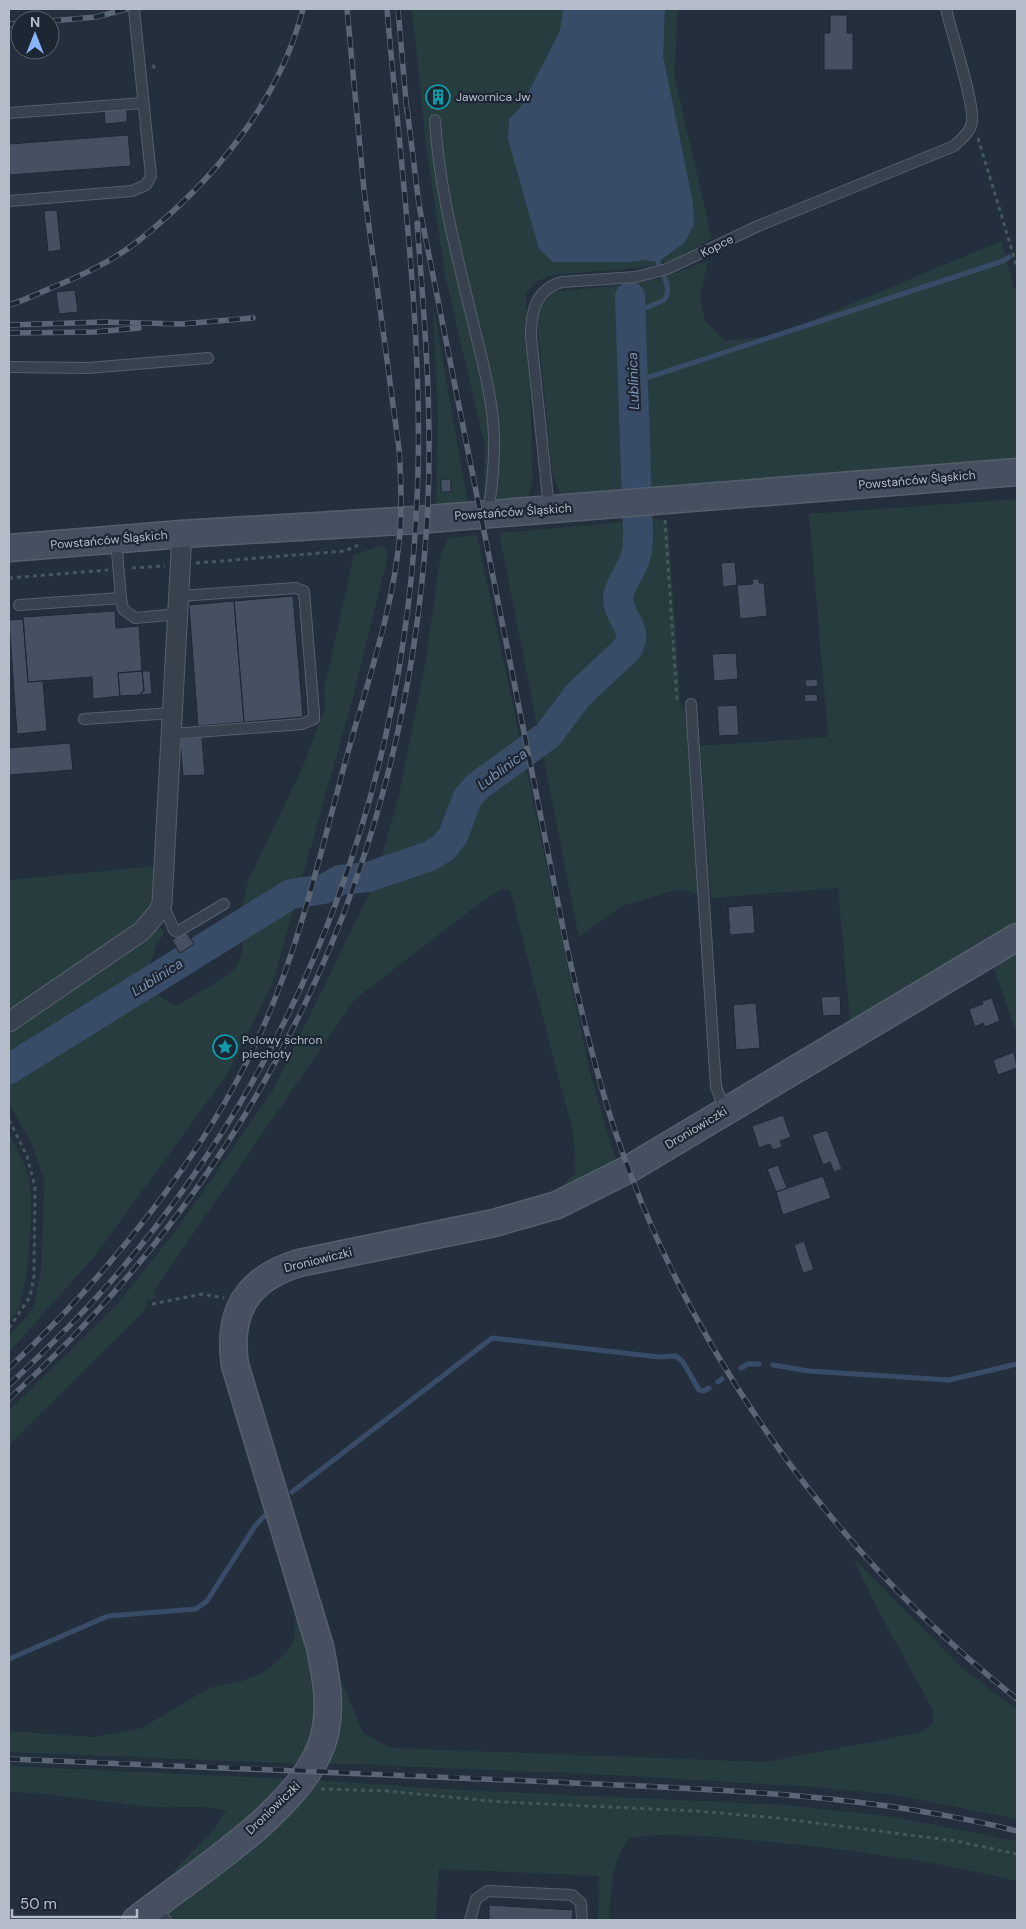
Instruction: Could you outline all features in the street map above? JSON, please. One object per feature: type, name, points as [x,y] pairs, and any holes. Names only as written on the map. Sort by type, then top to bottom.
[{"type":"street","name":"Powstańców Śląskich","points":[[9,548],[182,534],[488,514],[1017,472]]},
{"type":"street","points":[[9,1022],[142,931],[158,912],[162,903],[182,534]]},
{"type":"street","name":"Droniowiczki","points":[[151,1916],[286,1799],[310,1771],[320,1750],[326,1724],[328,1685],[318,1638],[235,1365],[232,1335],[242,1302],[256,1285],[284,1267],[494,1223],[558,1206],[629,1169],[1017,937]]},
{"type":"lane","points":[[9,201],[132,191],[146,185],[151,176],[134,9]]},
{"type":"lane","points":[[946,9],[970,100],[972,122]]},
{"type":"lane","points":[[9,113],[143,104]]},
{"type":"lane","points":[[434,120],[445,208],[483,361],[493,421],[494,466],[488,514]]},
{"type":"lane","name":"Kopce","points":[[549,509],[531,321],[537,300],[552,285],[562,282],[636,277],[667,269],[758,226],[944,151],[962,138],[972,122]]},
{"type":"lane","points":[[9,367],[88,368],[208,358]]},
{"type":"lane","points":[[116,540],[123,609],[135,618],[178,605],[296,588],[304,591],[314,719],[302,724],[172,734]]},
{"type":"lane","points":[[19,605],[121,598]]},
{"type":"lane","points":[[691,704],[716,1087],[725,1110]]},
{"type":"lane","points":[[84,719],[173,713]]},
{"type":"lane","points":[[162,903],[174,930],[177,932],[224,904]]},
{"type":"lane","points":[[470,1920],[476,1899],[488,1891],[572,1895],[581,1903],[582,1920]]},
{"type":"path","points":[[972,122],[1017,266]]},
{"type":"path","points":[[661,500],[677,699],[691,704]]},
{"type":"path","points":[[9,1120],[27,1156],[35,1187],[34,1276],[32,1290],[20,1315],[9,1328]]},
{"type":"path","points":[[152,1304],[202,1294],[242,1302]]},
{"type":"path","points":[[317,1791],[326,1788],[386,1791],[502,1802],[722,1813],[894,1832],[956,1841],[1017,1854]]},
{"type":"green space","points":[[412,9],[678,9],[674,74],[712,239],[673,260],[648,267],[551,275],[534,283],[526,294],[533,478],[528,499],[484,502],[485,446],[445,275],[426,143]]},
{"type":"green space","points":[[1001,241],[1017,296],[1017,458],[561,496],[552,473],[537,320],[541,302],[551,292],[626,285],[658,279],[708,261],[700,297],[705,321],[726,341],[775,336]]},
{"type":"green space","points":[[433,305],[468,504],[436,505],[438,418]]},
{"type":"green space","points":[[1017,499],[1017,927],[850,1022],[838,888],[711,898],[700,746],[828,737],[809,514]]},
{"type":"green space","points":[[658,519],[668,526],[680,697],[681,705],[688,710],[697,852],[697,894],[679,889],[622,906],[579,937],[499,533]]},
{"type":"green space","points":[[477,535],[591,1077],[617,1164],[551,1197],[575,1173],[574,1137],[510,890],[502,889],[484,900],[355,999],[153,1292],[156,1298],[148,1300],[144,1311],[9,1445],[9,1410],[116,1306],[180,1225],[273,1090],[374,884],[399,795],[425,665],[441,553],[449,538]]},
{"type":"green space","points":[[383,545],[388,555],[350,708],[273,982],[226,1076],[94,1257],[9,1352],[9,1336],[32,1310],[41,1273],[44,1180],[31,1142],[9,1104],[9,1028],[161,927],[164,934],[156,944],[147,973],[162,998],[176,1006],[235,968],[242,951],[243,931],[239,920],[248,881],[301,771],[326,706],[324,690],[354,555]]},
{"type":"green space","points":[[158,866],[153,896],[144,912],[129,929],[89,962],[9,1017],[9,880]]},
{"type":"green space","points":[[1017,949],[1017,1032],[1016,1032],[992,963]]},
{"type":"green space","points":[[9,1133],[29,1178],[31,1225],[22,1298],[18,1309],[9,1321]]},
{"type":"green space","points":[[853,1558],[961,1667],[1017,1710],[1017,1819],[896,1795],[815,1787],[612,1775],[322,1763],[334,1663],[363,1733],[391,1748],[767,1762],[922,1732],[933,1723],[933,1710],[878,1610]]},
{"type":"green space","points":[[295,1613],[308,1630],[316,1662],[316,1725],[303,1764],[9,1752],[9,1731],[93,1737],[142,1728],[209,1688],[242,1681],[263,1673],[284,1655],[294,1641]]},
{"type":"green space","points":[[9,1766],[293,1779],[270,1805],[138,1909],[213,1830],[226,1811],[199,1807],[139,1806],[46,1794],[9,1792]]},
{"type":"green space","points":[[313,1780],[443,1789],[784,1805],[895,1817],[1017,1841],[1017,1881],[918,1861],[851,1851],[720,1837],[660,1835],[629,1838],[623,1848],[613,1877],[609,1920],[598,1920],[599,1876],[439,1869],[436,1920],[172,1920],[169,1913],[170,1905]]},
{"type":"water","points":[[563,9],[665,9],[663,56],[693,203],[694,225],[684,243],[658,262],[645,260],[628,262],[553,262],[539,249],[508,139],[509,119],[520,108],[560,31]]},
{"type":"building","points":[[830,15],[847,15],[847,33],[853,33],[853,70],[824,70],[824,33],[830,33]]},
{"type":"building","points":[[153,63],[157,66],[155,70],[150,68]]},
{"type":"building","name":"Jawornica Jw","points":[[445,89],[446,103],[432,104],[430,90]]},
{"type":"building","points":[[127,109],[127,122],[105,124],[104,111]]},
{"type":"building","points":[[128,135],[131,166],[9,175],[9,144]]},
{"type":"building","points":[[57,210],[61,250],[48,252],[44,211]]},
{"type":"building","points":[[75,290],[78,312],[59,314],[56,292]]},
{"type":"building","points":[[441,479],[451,479],[451,492],[441,492]]},
{"type":"building","points":[[735,562],[737,585],[723,587],[721,563]]},
{"type":"building","points":[[752,579],[759,579],[759,583],[764,583],[767,616],[740,619],[737,585],[753,584]]},
{"type":"building","points":[[293,596],[303,717],[244,722],[234,601]]},
{"type":"building","points":[[234,601],[244,722],[198,726],[189,605]]},
{"type":"building","points":[[115,611],[116,628],[139,626],[142,671],[118,673],[120,696],[93,699],[92,677],[28,682],[23,617]]},
{"type":"building","points":[[23,619],[28,682],[43,681],[47,731],[17,734],[9,620]]},
{"type":"building","points":[[736,653],[738,679],[714,681],[712,654]]},
{"type":"building","points":[[142,671],[144,691],[139,695],[120,696],[118,673]]},
{"type":"building","points":[[142,671],[150,671],[152,694],[139,695],[144,691]]},
{"type":"building","points":[[817,679],[818,686],[806,687],[805,680]]},
{"type":"building","points":[[817,694],[818,701],[805,702],[804,695]]},
{"type":"building","points":[[737,705],[739,735],[719,736],[717,706]]},
{"type":"building","points":[[202,737],[205,775],[183,776],[180,739]]},
{"type":"building","points":[[70,743],[73,770],[9,775],[9,748]]},
{"type":"building","points":[[753,905],[755,933],[730,935],[728,907]]},
{"type":"building","points":[[186,932],[194,944],[180,953],[172,940]]},
{"type":"building","points":[[840,996],[841,1015],[823,1016],[821,997]]},
{"type":"building","points":[[992,998],[1000,1021],[985,1027],[983,1023],[975,1027],[969,1009],[983,1004],[982,1001]]},
{"type":"building","points":[[756,1003],[760,1048],[736,1050],[733,1005]]},
{"type":"building","points":[[1014,1052],[1017,1068],[998,1075],[993,1060]]},
{"type":"building","points":[[783,1115],[791,1137],[780,1141],[782,1147],[773,1150],[770,1144],[759,1148],[752,1126]]},
{"type":"building","points":[[827,1130],[842,1169],[834,1172],[830,1162],[823,1165],[812,1135]]},
{"type":"building","points":[[778,1165],[787,1188],[776,1192],[767,1169]]},
{"type":"building","points":[[823,1176],[831,1198],[783,1215],[776,1192]]},
{"type":"building","points":[[804,1241],[814,1270],[803,1273],[794,1245]]},
{"type":"building","points":[[489,1905],[573,1910],[572,1920],[489,1920]]},
{"type":"waterway","points":[[634,382],[1003,261],[1009,257]]},
{"type":"waterway","points":[[631,314],[664,300],[667,286],[658,262]]},
{"type":"waterway","name":"Lublinica","points":[[9,1069],[291,894],[324,889],[340,880],[368,877],[430,856],[443,848],[453,836],[468,797],[478,786],[548,735],[578,695],[627,649],[630,642],[630,629],[621,612],[618,598],[621,587],[634,561],[638,535],[630,297]]},
{"type":"waterway","points":[[292,1492],[492,1338],[659,1357],[676,1356],[683,1362],[699,1390],[704,1391],[709,1388]]},
{"type":"waterway","points":[[741,1368],[748,1364],[759,1364]]},
{"type":"waterway","points":[[773,1365],[809,1371],[949,1380],[1017,1364]]},
{"type":"waterway","points":[[718,1382],[722,1379]]},
{"type":"waterway","points":[[9,1659],[108,1616],[196,1609],[207,1601],[255,1526],[270,1510]]},
{"type":"railway","points":[[60,20],[96,17],[127,9]]},
{"type":"railway","points":[[9,305],[96,268],[118,255],[166,218],[192,193],[240,138],[260,108],[278,76],[292,43],[303,9]]},
{"type":"railway","points":[[9,1368],[82,1294],[151,1212],[183,1168],[238,1078],[261,1032],[288,964],[320,858],[386,616],[397,560],[400,532],[400,459],[364,190],[347,9]]},
{"type":"railway","points":[[9,1385],[66,1330],[119,1272],[187,1185],[246,1094],[296,998],[338,899],[371,796],[395,691],[411,583],[418,473],[417,357],[409,241],[387,9]]},
{"type":"railway","points":[[398,9],[407,113]]},
{"type":"railway","points":[[407,108],[419,205],[566,943],[601,1085],[615,1131],[646,1213],[683,1293],[726,1370],[775,1444],[829,1514],[887,1580],[950,1642],[1017,1699]]},
{"type":"railway","points":[[9,1399],[99,1309],[179,1213],[248,1111],[305,1003],[352,890],[388,772],[413,649],[427,522],[429,410],[417,223]]},
{"type":"railway","points":[[9,325],[104,322],[181,324],[253,318]]},
{"type":"railway","points":[[9,333],[94,332],[139,328]]},
{"type":"railway","points":[[9,1759],[670,1787],[786,1795],[902,1808],[960,1818],[1017,1831]]},
{"type":"place","name":"Jawornica Jw","points":[[438,97]]},
{"type":"place","name":"Polowy schron piechoty","points":[[225,1047]]}]
